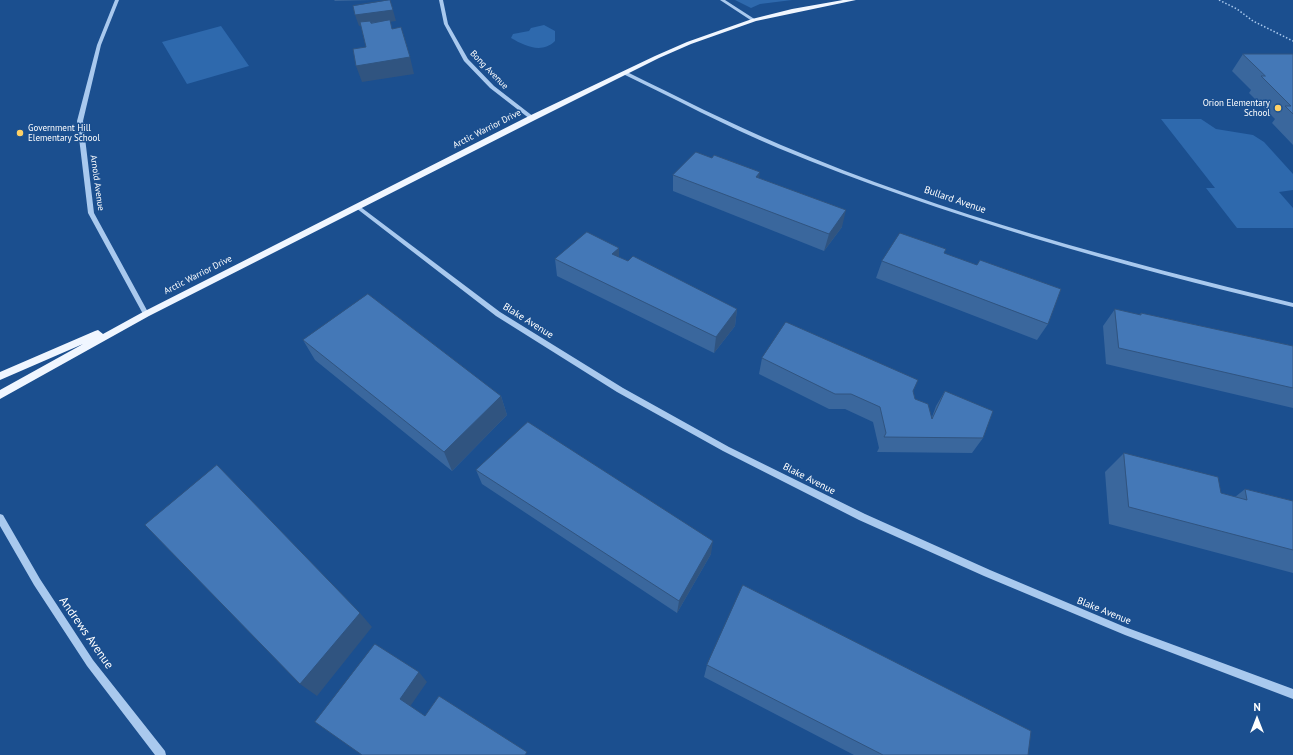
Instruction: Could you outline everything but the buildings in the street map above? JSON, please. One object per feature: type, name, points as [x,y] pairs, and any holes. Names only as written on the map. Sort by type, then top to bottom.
[{"type":"main road","name":"Arctic Warrior Drive","points":[[0,395],[146,314],[532,118],[689,43],[754,20],[792,11],[853,0]]},
{"type":"main road","name":"Arctic Warrior Drive","points":[[0,376],[146,314]]},
{"type":"street","name":"Arnold Avenue","points":[[117,0],[99,45],[80,121],[91,213],[146,314]]},
{"type":"street","name":"Bong Avenue","points":[[440,0],[446,24],[466,60],[492,87],[532,118]]},
{"type":"street","points":[[722,0],[754,20]]},
{"type":"street","name":"Bullard Avenue","points":[[625,73],[780,146],[869,180],[1073,248],[1186,279],[1293,304]]},
{"type":"street","name":"Blake Avenue","points":[[358,207],[498,314],[620,390],[726,449],[862,517],[987,573],[1125,631],[1293,694]]},
{"type":"street","name":"Andrews Avenue","points":[[0,518],[37,582],[90,663],[161,755]]},
{"type":"path","points":[[1219,0],[1237,9],[1253,21],[1293,41]]},
{"type":"shaded area","points":[[735,0],[792,0],[760,4],[751,8]]},
{"type":"shaded area","points":[[544,25],[555,31],[555,41],[545,47],[539,48],[528,46],[511,38],[513,34],[529,31],[531,28]]},
{"type":"shaded area","points":[[221,26],[249,66],[187,84],[162,42]]},
{"type":"shaded area","points":[[1161,119],[1201,119],[1216,129],[1253,135],[1264,142],[1293,174],[1293,190],[1279,192],[1293,208],[1293,228],[1237,228],[1206,188],[1215,188]]},
{"type":"place","name":"Orion Elementary School","points":[[1278,108]]},
{"type":"place","name":"Government Hill Elementary School","points":[[20,133]]}]
